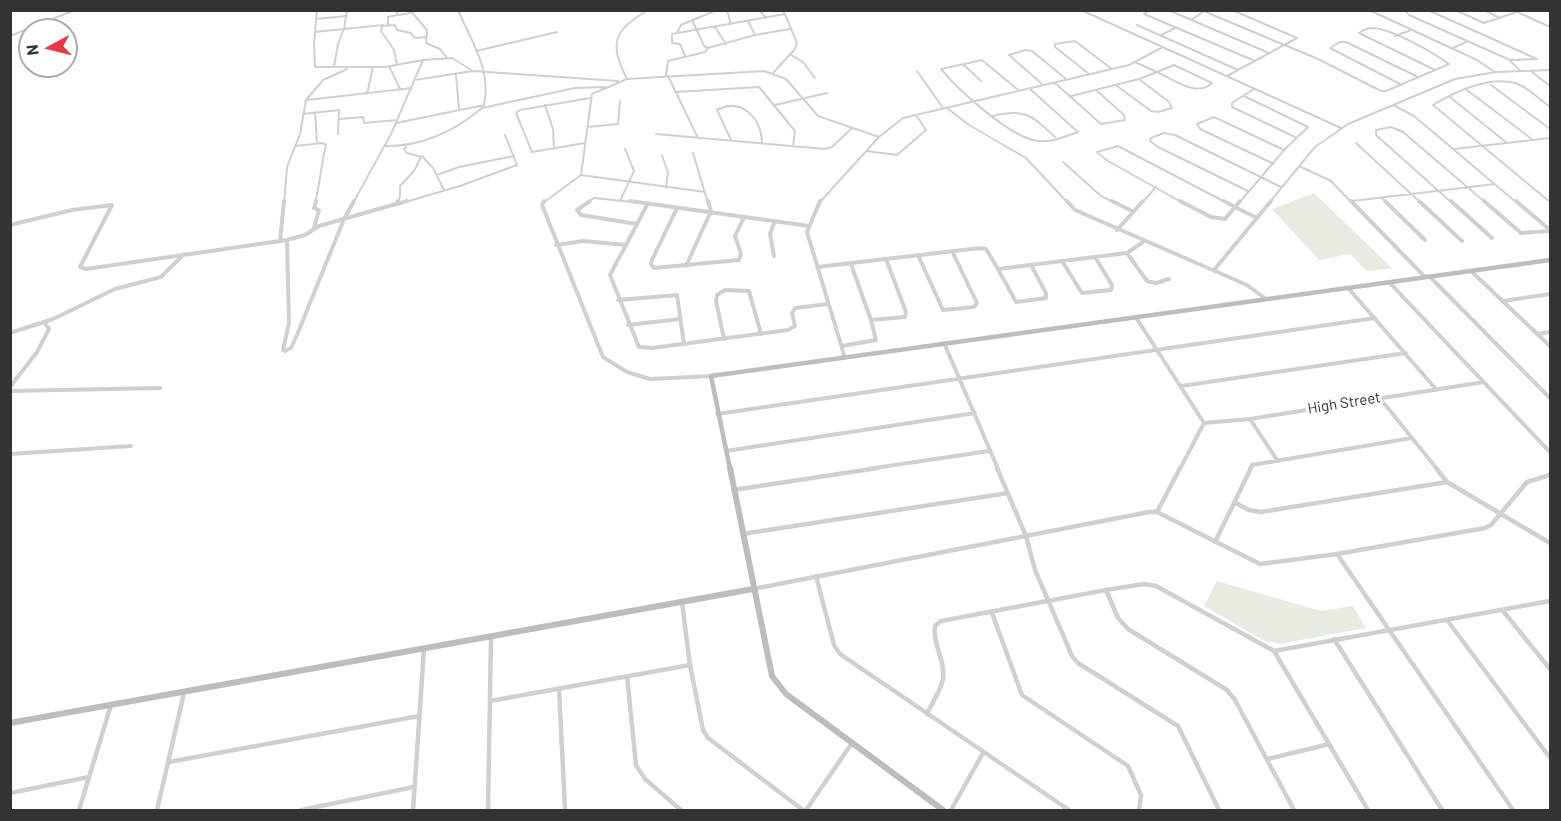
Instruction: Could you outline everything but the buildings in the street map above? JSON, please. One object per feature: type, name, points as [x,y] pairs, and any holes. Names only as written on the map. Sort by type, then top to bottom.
[{"type":"street","points":[[10,36],[75,10]]},
{"type":"street","points":[[317,10],[314,66],[373,67],[447,58],[455,59],[473,71]]},
{"type":"street","points":[[334,67],[347,10]]},
{"type":"street","points":[[396,10],[398,15]]},
{"type":"street","points":[[385,146],[406,147],[443,132],[483,106],[487,85],[484,70],[458,10]]},
{"type":"street","points":[[627,79],[618,57],[616,39],[623,25],[648,10]]},
{"type":"street","points":[[677,33],[679,27],[717,10]]},
{"type":"street","points":[[727,10],[731,24]]},
{"type":"street","points":[[759,10],[766,18]]},
{"type":"street","points":[[773,74],[791,55],[797,39],[781,10]]},
{"type":"street","points":[[1081,10],[1341,128]]},
{"type":"street","points":[[1149,10],[1145,15],[1255,61]]},
{"type":"street","points":[[1168,10],[1269,53]]},
{"type":"street","points":[[1227,76],[1296,37],[1232,10]]},
{"type":"street","points":[[1370,10],[1480,61],[1496,72]]},
{"type":"street","points":[[1405,10],[1408,15],[1510,60],[1521,71]]},
{"type":"street","points":[[1428,10],[1537,59],[1510,60]]},
{"type":"street","points":[[1455,10],[1484,23],[1515,11],[1551,27]]},
{"type":"street","points":[[1484,10],[1501,18]]},
{"type":"street","points":[[388,25],[388,17],[411,11],[427,30],[426,43],[440,49],[447,58]]},
{"type":"street","points":[[1191,20],[1202,11],[1284,45],[1386,92],[1449,64],[1395,36],[1375,28],[1367,28],[1359,33],[1435,70]]},
{"type":"street","points":[[685,56],[680,44],[672,43],[671,35],[785,14]]},
{"type":"street","points":[[316,19],[347,16]]},
{"type":"street","points":[[692,20],[704,46],[708,48]]},
{"type":"street","points":[[748,21],[754,35]]},
{"type":"street","points":[[383,25],[381,32],[394,50],[397,65]]},
{"type":"street","points":[[315,32],[395,25],[400,31],[411,33],[415,38],[426,37]]},
{"type":"street","points":[[1137,25],[1239,70]]},
{"type":"street","points":[[715,27],[726,44]]},
{"type":"street","points":[[1161,35],[1176,28]]},
{"type":"street","points":[[697,136],[667,76],[668,61],[705,52],[708,48],[754,35],[790,29]]},
{"type":"street","points":[[1395,36],[1411,30]]},
{"type":"street","points":[[476,51],[557,32]]},
{"type":"street","points":[[1090,74],[1054,45],[1076,40],[1112,69]]},
{"type":"street","points":[[1452,48],[1468,41]]},
{"type":"street","points":[[1402,85],[1330,48],[1340,42],[1346,42],[1419,77]]},
{"type":"street","points":[[845,358],[807,238],[809,226],[819,202],[879,137],[899,120],[1112,69],[1136,62],[1163,47]]},
{"type":"street","points":[[1043,85],[1011,58],[1010,53],[1032,51],[1066,80]]},
{"type":"street","points":[[791,55],[803,62],[815,78]]},
{"type":"street","points":[[287,240],[289,323],[283,350],[285,351],[291,348],[302,325],[344,219],[385,146],[423,60]]},
{"type":"street","points":[[1019,91],[985,61],[941,69],[991,116],[1034,140],[1076,133],[1077,130],[1030,88]]},
{"type":"street","points":[[1071,96],[1139,80],[1158,73],[1172,65],[1177,65],[1212,83],[1201,91],[1196,90],[1158,73],[1136,62]]},
{"type":"street","points":[[962,64],[981,81]]},
{"type":"street","points":[[389,66],[400,89]]},
{"type":"street","points":[[367,94],[373,67]]},
{"type":"street","points":[[279,241],[288,167],[296,146],[306,100],[329,76],[348,68]]},
{"type":"street","points":[[415,80],[484,70],[529,76],[619,81]]},
{"type":"street","points":[[1214,270],[1255,217],[1315,147],[1341,128],[1455,79],[1496,72],[1551,70]]},
{"type":"street","points":[[879,137],[818,116],[786,79],[760,71],[627,79],[594,92],[590,98],[581,175],[577,181],[542,203],[556,245],[603,357],[627,372],[651,379],[711,376],[1137,319],[1551,260]]},
{"type":"street","points":[[917,71],[945,108],[969,125],[1026,158],[1071,208],[1143,242],[1214,270],[1256,290],[1267,300]]},
{"type":"street","points":[[1532,71],[1551,86]]},
{"type":"street","points":[[456,75],[459,109]]},
{"type":"street","points":[[1116,85],[1151,111],[1158,112],[1172,108],[1169,102],[1139,80]]},
{"type":"street","points":[[1055,82],[1101,124],[1125,120],[1124,115],[1095,90]]},
{"type":"street","points":[[1551,107],[1517,83],[1491,84],[1467,90],[1433,104],[1433,107],[1551,202]]},
{"type":"street","points":[[1491,84],[1551,129]]},
{"type":"street","points":[[675,92],[756,86],[764,90],[795,131],[793,146]]},
{"type":"street","points":[[339,119],[363,117],[364,123],[396,122],[459,109],[511,104],[589,87],[605,87]]},
{"type":"street","points":[[306,100],[412,88]]},
{"type":"street","points":[[1254,89],[1232,103],[1231,106],[1295,137]]},
{"type":"street","points":[[1467,90],[1534,140]]},
{"type":"street","points":[[775,105],[827,93]]},
{"type":"street","points":[[1244,96],[1308,125],[1307,129],[1295,137],[1274,164],[1248,191],[1235,208],[1225,219],[1217,220],[1097,153],[1118,146],[1235,208],[1255,217]]},
{"type":"street","points":[[1450,97],[1507,143]]},
{"type":"street","points":[[585,143],[554,148],[542,153],[532,152],[516,115],[520,110],[590,98]]},
{"type":"street","points":[[587,127],[618,124],[620,101]]},
{"type":"street","points":[[545,105],[553,129],[554,148]]},
{"type":"street","points":[[1393,105],[1414,116],[1551,231]]},
{"type":"street","points":[[731,140],[717,110],[722,106],[740,106],[748,109],[761,129],[762,143]]},
{"type":"street","points":[[991,116],[1016,110],[1024,111],[1056,137]]},
{"type":"street","points":[[303,114],[339,111],[338,134]]},
{"type":"street","points":[[315,112],[317,143]]},
{"type":"street","points":[[866,151],[897,155],[926,130],[916,115]]},
{"type":"street","points":[[1274,164],[1200,129],[1197,124],[1208,118],[1216,118],[1284,150]]},
{"type":"street","points":[[1492,238],[1376,135],[1376,130],[1387,127],[1400,130],[1521,233],[1551,231]]},
{"type":"street","points":[[656,134],[829,148],[852,128]]},
{"type":"street","points":[[1248,191],[1158,147],[1150,141],[1151,138],[1169,133],[1281,187]]},
{"type":"street","points":[[10,225],[72,210],[111,205],[81,268],[287,240],[305,235],[314,228],[444,190],[516,166],[505,135]]},
{"type":"street","points":[[1454,149],[1551,138]]},
{"type":"street","points":[[296,146],[317,143],[325,143],[326,146],[320,167],[322,176],[314,207],[319,210],[314,228]]},
{"type":"street","points":[[1356,143],[1462,241]]},
{"type":"street","points":[[406,147],[404,149],[408,153],[421,155],[437,175],[444,190]]},
{"type":"street","points":[[620,201],[630,182],[633,168],[625,149]]},
{"type":"street","points":[[686,266],[711,211],[693,153]]},
{"type":"street","points":[[396,204],[400,197],[400,186],[414,171],[421,155]]},
{"type":"street","points":[[437,175],[459,166],[514,156]]},
{"type":"street","points":[[662,156],[668,172],[666,188]]},
{"type":"street","points":[[1063,162],[1101,196],[1132,211]]},
{"type":"street","points":[[1299,166],[1327,179],[1351,201],[1551,398]]},
{"type":"street","points":[[581,175],[705,192]]},
{"type":"street","points":[[1351,201],[1496,184]]},
{"type":"street","points":[[1117,230],[1132,211],[1156,188]]},
{"type":"street","points":[[637,224],[581,215],[577,212],[579,207],[594,198],[711,211],[809,226]]},
{"type":"street","points":[[1381,198],[1425,240]]},
{"type":"street","points":[[646,205],[610,275],[628,325],[639,347],[652,348],[793,329],[795,326],[792,311],[795,308],[828,304]]},
{"type":"street","points":[[677,208],[651,264],[657,268],[739,260],[741,254],[735,237],[744,217]]},
{"type":"street","points":[[774,256],[770,234],[775,221]]},
{"type":"street","points":[[556,245],[583,241],[626,245]]},
{"type":"street","points":[[998,269],[1127,253],[1143,242]]},
{"type":"street","points":[[816,267],[984,248],[1016,302],[1043,300],[1046,298],[1046,293],[1031,265]]},
{"type":"street","points":[[918,255],[943,310],[974,307],[977,303],[952,251]]},
{"type":"street","points":[[1127,253],[1147,281],[1160,283],[1169,279]]},
{"type":"street","points":[[10,333],[44,322],[115,289],[161,277],[184,254]]},
{"type":"street","points":[[1062,261],[1082,293],[1108,291],[1113,288],[1112,285],[1095,257]]},
{"type":"street","points":[[871,320],[901,318],[906,315],[886,259]]},
{"type":"street","points":[[842,346],[876,340],[851,264]]},
{"type":"street","points":[[1472,272],[1551,346]]},
{"type":"street","points":[[1390,283],[1551,452]]},
{"type":"street","points":[[1349,289],[1436,388]]},
{"type":"street","points":[[724,339],[716,301],[717,295],[725,290],[748,291],[761,334]]},
{"type":"street","points":[[618,300],[674,294],[678,298],[684,344]]},
{"type":"street","points":[[1503,301],[1551,294]]},
{"type":"street","points":[[717,414],[1375,318]]},
{"type":"street","points":[[628,325],[680,319]]},
{"type":"street","points":[[1137,319],[1204,423],[1157,512]]},
{"type":"street","points":[[10,389],[42,344],[49,329],[44,322]]},
{"type":"street","points":[[1537,333],[1551,332]]},
{"type":"street","points":[[945,343],[1026,536],[1047,601],[1072,656],[1078,663],[1178,726],[1219,810]]},
{"type":"street","points":[[1181,386],[1406,353]]},
{"type":"street","points":[[711,376],[772,676],[786,694],[943,810]]},
{"type":"street","name":"High Street","points":[[1204,423],[1250,419],[1484,382]]},
{"type":"street","points":[[10,389],[160,388]]},
{"type":"street","points":[[1379,397],[1447,482],[1551,543]]},
{"type":"street","points":[[726,451],[975,413]]},
{"type":"street","points":[[1250,419],[1277,460]]},
{"type":"street","points":[[1215,542],[1250,467],[1277,460],[1412,438]]},
{"type":"street","points":[[10,454],[132,446]]},
{"type":"street","points":[[733,490],[990,451]]},
{"type":"street","points":[[10,723],[491,638],[1137,513],[1157,512],[1260,564],[1337,554],[1485,528],[1502,513],[1527,482],[1551,475]]},
{"type":"street","points":[[1234,502],[1249,510],[1261,512],[1447,482]]},
{"type":"street","points":[[742,534],[1008,493]]},
{"type":"street","points":[[1337,554],[1514,810]]},
{"type":"street","points":[[816,576],[837,650],[1069,810]]},
{"type":"street","points":[[927,714],[943,680],[943,670],[935,640],[935,626],[944,619],[992,613],[1144,584],[1156,586],[1274,651],[1368,810]]},
{"type":"street","points":[[1106,590],[1118,618],[1128,629],[1227,690],[1268,759],[1294,810]]},
{"type":"street","points":[[1274,651],[1551,601]]},
{"type":"street","points":[[682,602],[690,665],[703,730],[708,738],[804,810],[852,742]]},
{"type":"street","points":[[1503,610],[1551,669]]},
{"type":"street","points":[[992,613],[1022,695],[1128,766],[1141,795],[1139,810]]},
{"type":"street","points":[[1447,620],[1551,758]]},
{"type":"street","points":[[488,810],[491,638]]},
{"type":"street","points":[[1334,639],[1442,810]]},
{"type":"street","points":[[412,810],[424,649]]},
{"type":"street","points":[[490,701],[690,665]]},
{"type":"street","points":[[627,676],[636,765],[645,779],[681,810]]},
{"type":"street","points":[[559,688],[565,810]]},
{"type":"street","points":[[157,810],[184,693]]},
{"type":"street","points":[[79,810],[111,705]]},
{"type":"street","points":[[169,762],[419,716]]},
{"type":"street","points":[[1268,759],[1329,744]]},
{"type":"street","points":[[951,810],[984,753]]},
{"type":"street","points":[[10,793],[89,777]]},
{"type":"street","points":[[301,810],[414,787]]},
{"type":"shaded area","points":[[1314,193],[1392,268],[1367,271],[1350,254],[1319,260],[1272,209]]},
{"type":"shaded area","points":[[1217,581],[1321,611],[1353,606],[1366,628],[1279,644],[1263,640],[1204,606]]}]
